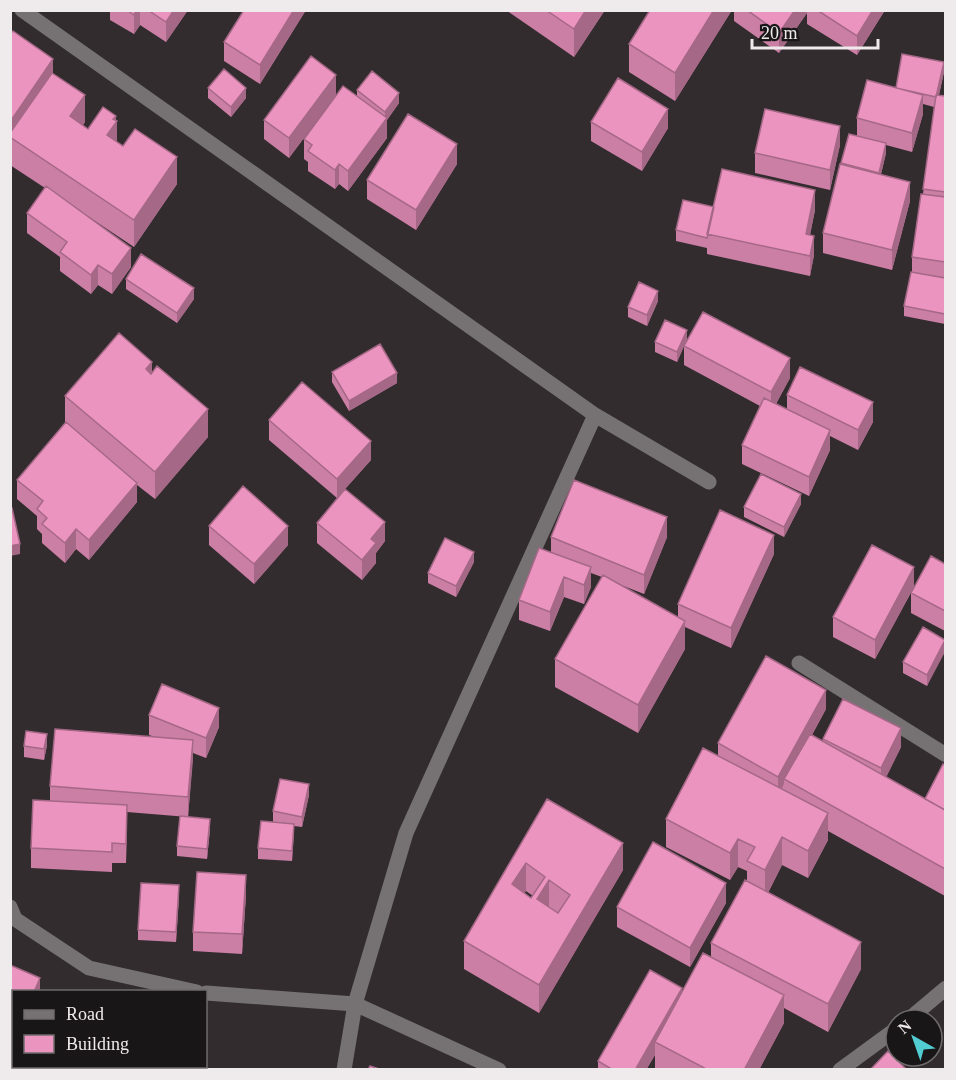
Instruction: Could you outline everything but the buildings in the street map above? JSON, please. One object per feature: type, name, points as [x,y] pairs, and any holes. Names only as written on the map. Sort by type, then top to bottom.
[{"type":"street","points":[[22,10],[594,414],[709,482]]},
{"type":"street","points":[[344,1070],[355,1004],[406,833],[594,414]]},
{"type":"street","points":[[800,663],[945,755]]},
{"type":"street","points":[[10,908],[15,919],[89,968],[188,990]]},
{"type":"street","points":[[922,1008],[945,988]]},
{"type":"street","points":[[207,993],[355,1004],[499,1070]]},
{"type":"street","points":[[840,1070],[884,1038]]}]
